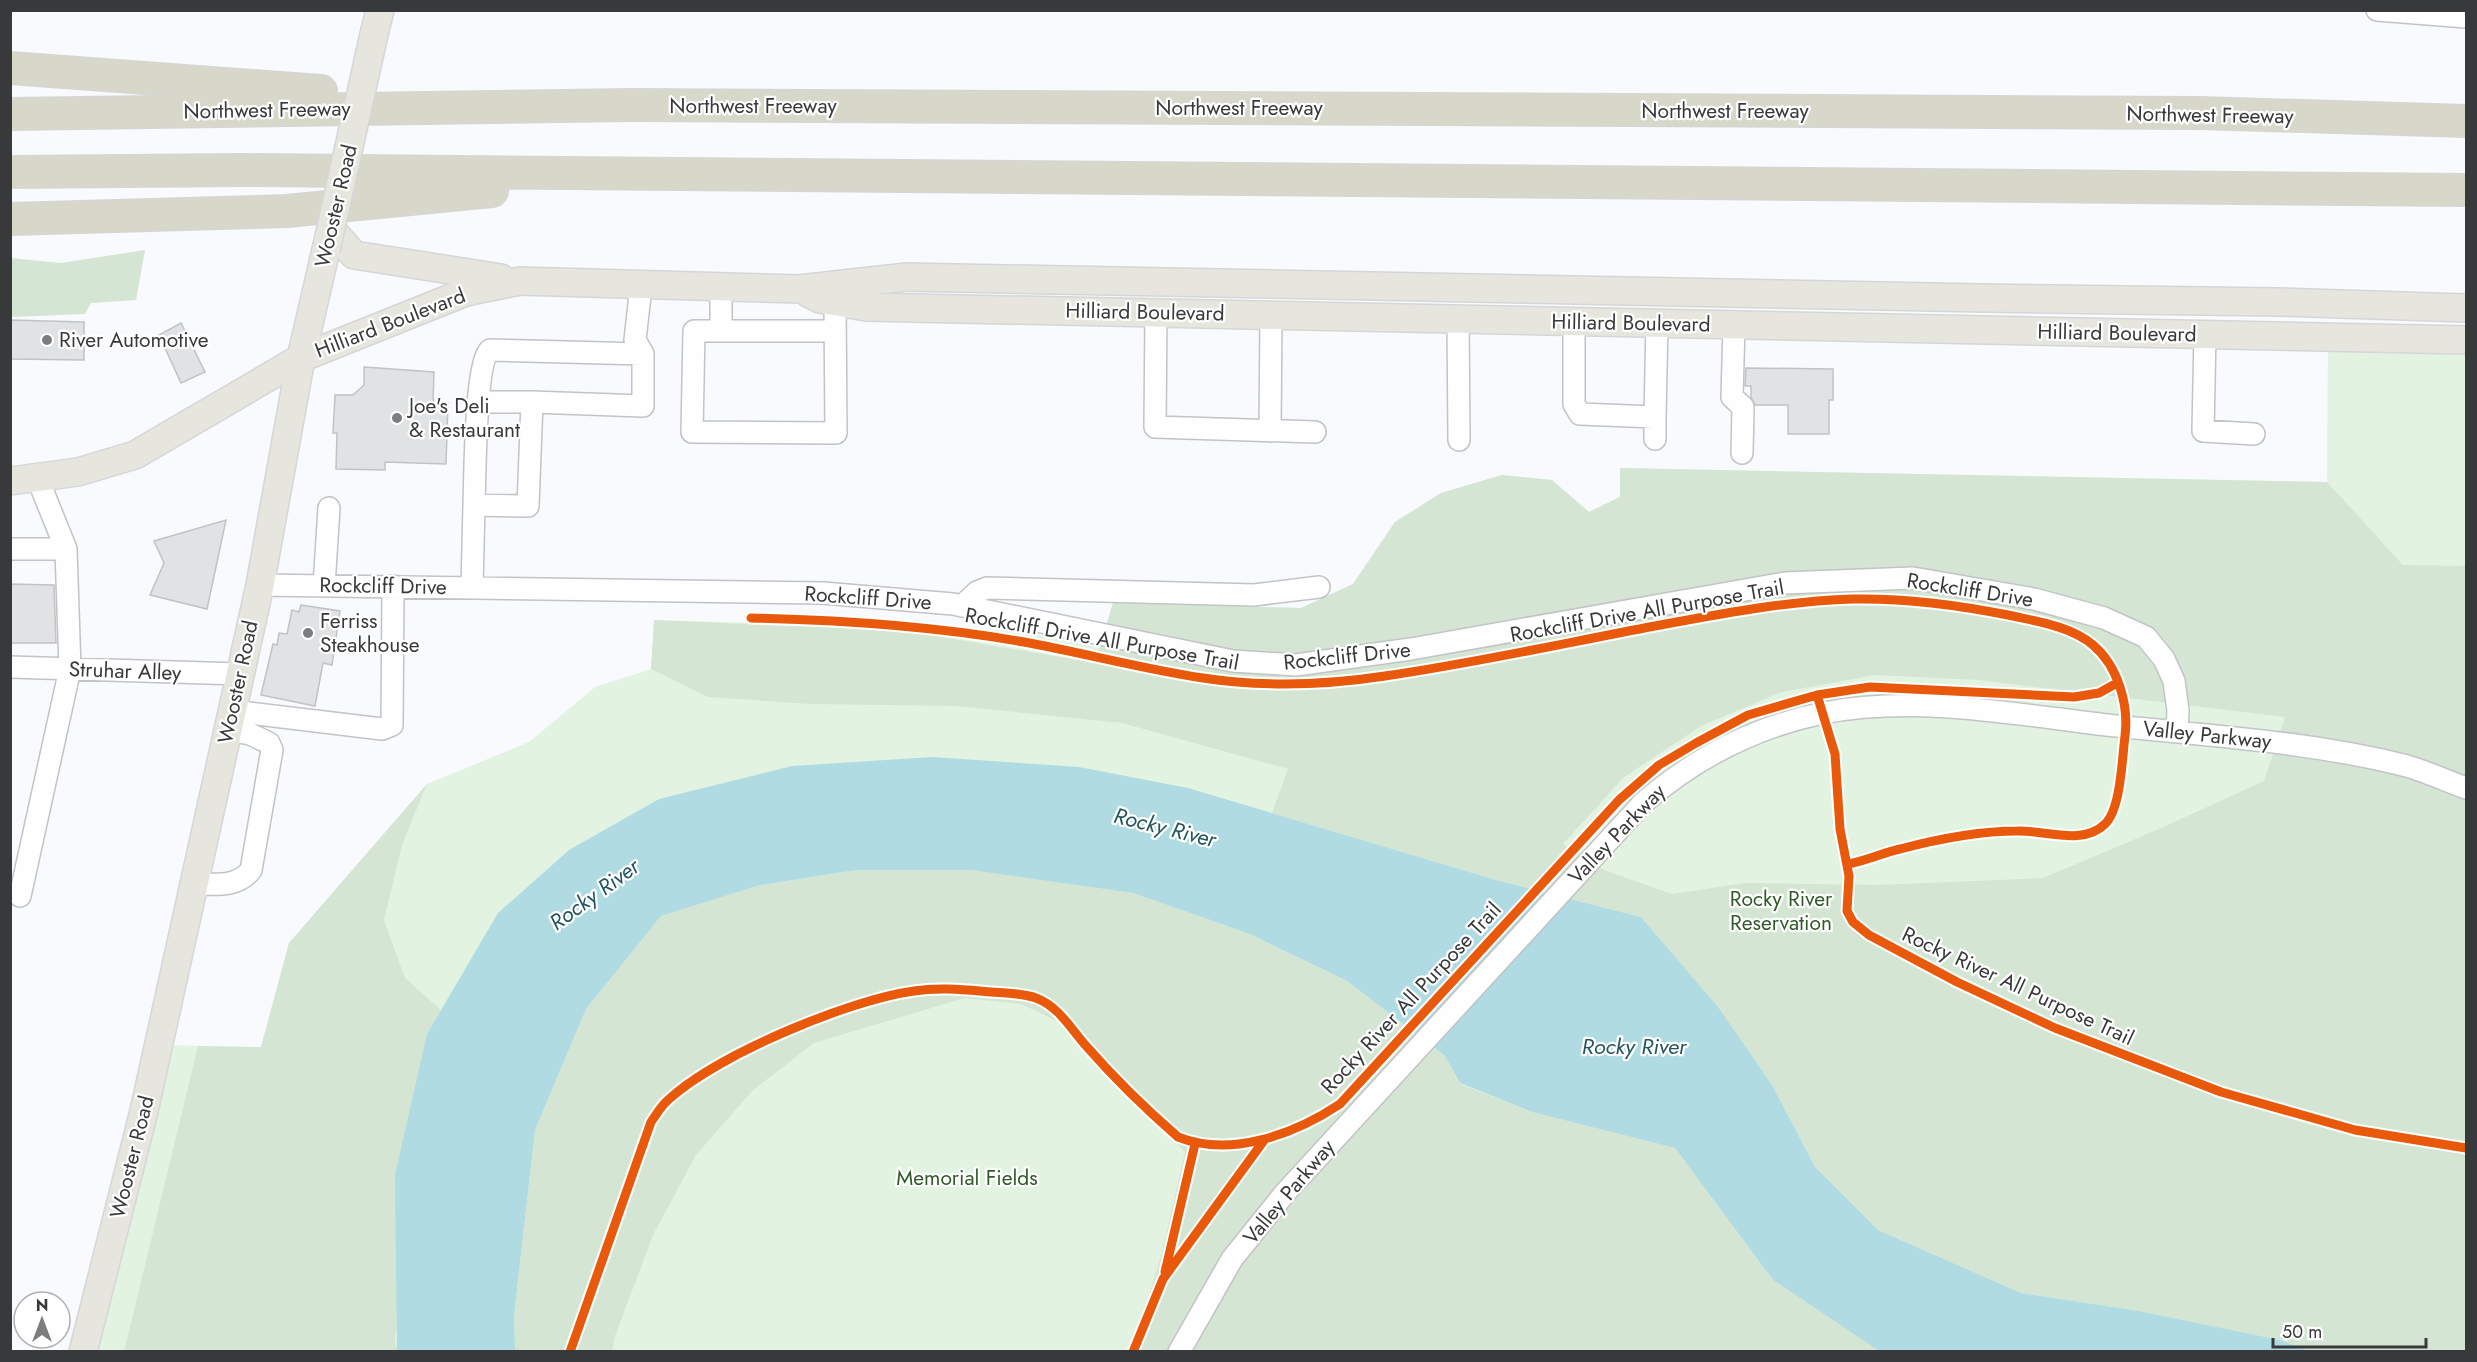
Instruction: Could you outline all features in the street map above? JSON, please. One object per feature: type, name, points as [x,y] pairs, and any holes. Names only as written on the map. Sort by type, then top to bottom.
[{"type":"highway","points":[[10,68],[525,106]]},
{"type":"highway","name":"Northwest Freeway","points":[[10,114],[525,106],[2200,113],[2466,121]]},
{"type":"highway","points":[[10,172],[242,170],[652,176],[2466,190]]},
{"type":"highway","points":[[10,219],[287,210],[652,176]]},
{"type":"main road","name":"Wooster Road","points":[[83,1352],[144,1111],[260,585],[301,358],[377,20]]},
{"type":"main road","points":[[328,239],[354,255],[520,281]]},
{"type":"main road","name":"Hilliard Boulevard","points":[[24,479],[78,472],[135,455],[301,358],[466,292],[520,281],[799,289],[907,277],[2278,302],[2466,308]]},
{"type":"main road","name":"Hilliard Boulevard","points":[[799,289],[820,299],[866,307],[2466,340]]},
{"type":"street","points":[[2378,10],[2466,17]]},
{"type":"street","points":[[479,402],[643,406],[643,354],[635,340],[641,286]]},
{"type":"street","points":[[721,288],[721,331]]},
{"type":"street","points":[[835,302],[836,433],[692,432],[694,331],[835,331]]},
{"type":"street","points":[[1156,313],[1155,427],[1315,432]]},
{"type":"street","points":[[1270,430],[1271,315]]},
{"type":"street","points":[[1458,319],[1459,440]]},
{"type":"street","points":[[1575,322],[1574,404],[1580,414],[1655,417]]},
{"type":"street","points":[[1655,439],[1657,323]]},
{"type":"street","points":[[1734,325],[1732,397],[1743,407],[1742,453]]},
{"type":"street","points":[[2205,334],[2203,431],[2254,434]]},
{"type":"street","points":[[472,587],[479,402],[484,355],[490,350],[643,354]]},
{"type":"street","points":[[474,505],[528,506],[532,402]]},
{"type":"street","points":[[20,896],[70,669],[66,549],[24,479]]},
{"type":"street","points":[[324,586],[329,508]]},
{"type":"street","points":[[10,549],[66,549]]},
{"type":"street","name":"Rockcliff Drive","points":[[260,585],[823,593],[962,606],[1233,661],[1296,665],[1411,649],[1785,583],[1913,578],[2034,599],[2104,618],[2146,637],[2164,659],[2174,681],[2178,711],[2177,730]]},
{"type":"street","points":[[230,720],[382,729],[392,725],[393,586]]},
{"type":"street","points":[[962,606],[977,592],[987,588],[1254,595],[1319,587]]},
{"type":"street","name":"Struhar Alley","points":[[10,667],[240,674]]},
{"type":"street","name":"Valley Parkway","points":[[1179,1352],[1232,1259],[1285,1193],[1368,1101],[1446,1021],[1643,803],[1676,774],[1725,745],[1778,725],[1822,713],[1913,705],[2284,742],[2356,754],[2410,767],[2466,788]]},
{"type":"street","points":[[194,884],[228,885],[244,878],[251,870],[272,750],[269,742],[250,734],[230,720]]},
{"type":"green space","points":[[145,250],[136,300],[91,303],[85,314],[11,317],[11,258],[61,263]]},
{"type":"green space","name":"Rocky River Reservation","points":[[2328,346],[2466,349],[2466,1351],[88,1352],[160,1045],[261,1047],[289,943],[427,784],[529,742],[595,687],[651,669],[654,620],[1002,630],[1035,634],[1100,648],[1113,603],[1301,608],[1353,584],[1395,522],[1441,493],[1502,475],[1552,480],[1589,512],[1620,497],[1620,468],[2327,482]]},
{"type":"green space","points":[[1620,468],[2327,482],[2403,565],[2466,566],[2466,1351],[2310,1351],[2280,1340],[2139,1311],[2021,1293],[1878,1230],[1815,1167],[1772,1085],[1717,1007],[1641,917],[1496,880],[1272,813],[1288,769],[1122,723],[956,706],[810,704],[708,697],[651,669],[654,620],[907,631],[1095,663],[1113,603],[1301,608],[1353,584],[1395,522],[1441,493],[1502,475],[1552,480],[1589,512],[1620,497]],"holes":[[[1875,675],[1979,680],[2285,717],[2264,781],[2043,878],[1878,885],[1745,883],[1672,894],[1604,870],[1563,844],[1623,778],[1701,726],[1782,692]]]},
{"type":"green space","points":[[427,784],[402,845],[384,920],[405,978],[441,1010],[427,1034],[395,1339],[397,1351],[124,1352],[198,1046],[261,1047],[289,943]]},
{"type":"green space","points":[[856,870],[971,870],[1133,893],[1250,934],[1347,981],[1444,1055],[1460,1084],[1532,1112],[1675,1148],[1773,1280],[1879,1351],[1132,1351],[1161,1256],[1185,1152],[1057,1021],[1021,1004],[965,998],[814,1043],[752,1091],[696,1155],[653,1235],[615,1336],[612,1351],[515,1352],[514,1316],[535,1130],[586,1009],[661,916],[760,885]]},
{"type":"water","name":"Rocky River","points":[[932,757],[1079,767],[1188,788],[1496,880],[1641,917],[1718,1007],[1772,1085],[1815,1167],[1878,1230],[2021,1293],[2139,1311],[2280,1340],[2310,1351],[1879,1351],[1773,1280],[1675,1148],[1532,1112],[1460,1083],[1444,1055],[1347,981],[1250,934],[1133,893],[971,870],[856,870],[760,885],[661,916],[586,1009],[535,1130],[514,1316],[515,1351],[397,1352],[395,1175],[427,1034],[498,913],[569,850],[659,799],[792,766]]},
{"type":"building","name":"River Automotive","points":[[10,320],[84,322],[84,360],[10,359]]},
{"type":"building","points":[[181,323],[205,372],[181,383],[159,335]]},
{"type":"building","name":"Joe's Deli & Restaurant","points":[[364,367],[434,372],[433,403],[448,403],[446,464],[385,462],[385,470],[336,469],[337,433],[333,433],[335,395],[353,395],[364,385]]},
{"type":"building","points":[[1746,368],[1833,369],[1833,400],[1829,400],[1829,434],[1788,434],[1788,405],[1755,405],[1751,397],[1751,386],[1745,386]]},
{"type":"building","points":[[226,520],[207,609],[150,595],[164,563],[154,541]]},
{"type":"building","points":[[10,584],[54,585],[56,643],[10,643]]},
{"type":"building","points":[[301,605],[340,611],[332,665],[323,663],[315,706],[261,695],[273,644],[277,645],[279,633],[287,634],[292,610],[299,612]]},
{"type":"cycle path","name":"Rockcliff Drive All Purpose Trail","points":[[751,618],[854,622],[956,632],[1024,642],[1181,674],[1225,681],[1271,684],[1317,683],[1385,676],[1729,613],[1803,602],[1853,599],[1931,603],[2030,620],[2074,633],[2093,645],[2102,654],[2120,687],[2126,724],[2118,795],[2105,824],[2096,831],[2075,836],[2028,831],[1988,832],[1958,836],[1914,845],[1848,864]]},
{"type":"cycle path","points":[[1817,695],[1870,687],[2074,697],[2099,693],[2117,683]]},
{"type":"cycle path","name":"Rocky River All Purpose Trail","points":[[570,1352],[651,1122],[665,1102],[690,1083],[750,1048],[820,1018],[886,996],[933,989],[1020,994],[1044,1002],[1059,1013],[1110,1072],[1178,1137],[1198,1143],[1219,1145],[1262,1140],[1303,1125],[1340,1104],[1619,800],[1659,765],[1748,715],[1817,695],[1835,754],[1840,829],[1849,876],[1847,911],[1853,922],[1869,935],[1957,982],[2055,1028],[2221,1092],[2355,1130],[2466,1148]]},
{"type":"cycle path","points":[[1133,1352],[1163,1279],[1265,1139]]},
{"type":"cycle path","points":[[1165,1272],[1195,1144]]},
{"type":"place","name":"River Automotive","points":[[47,340]]},
{"type":"place","name":"Joe's Deli & Restaurant","points":[[397,418]]},
{"type":"place","name":"Ferriss Steakhouse","points":[[308,633]]},
{"type":"park label","name":"Memorial Fields","points":[[967,1178]]}]
